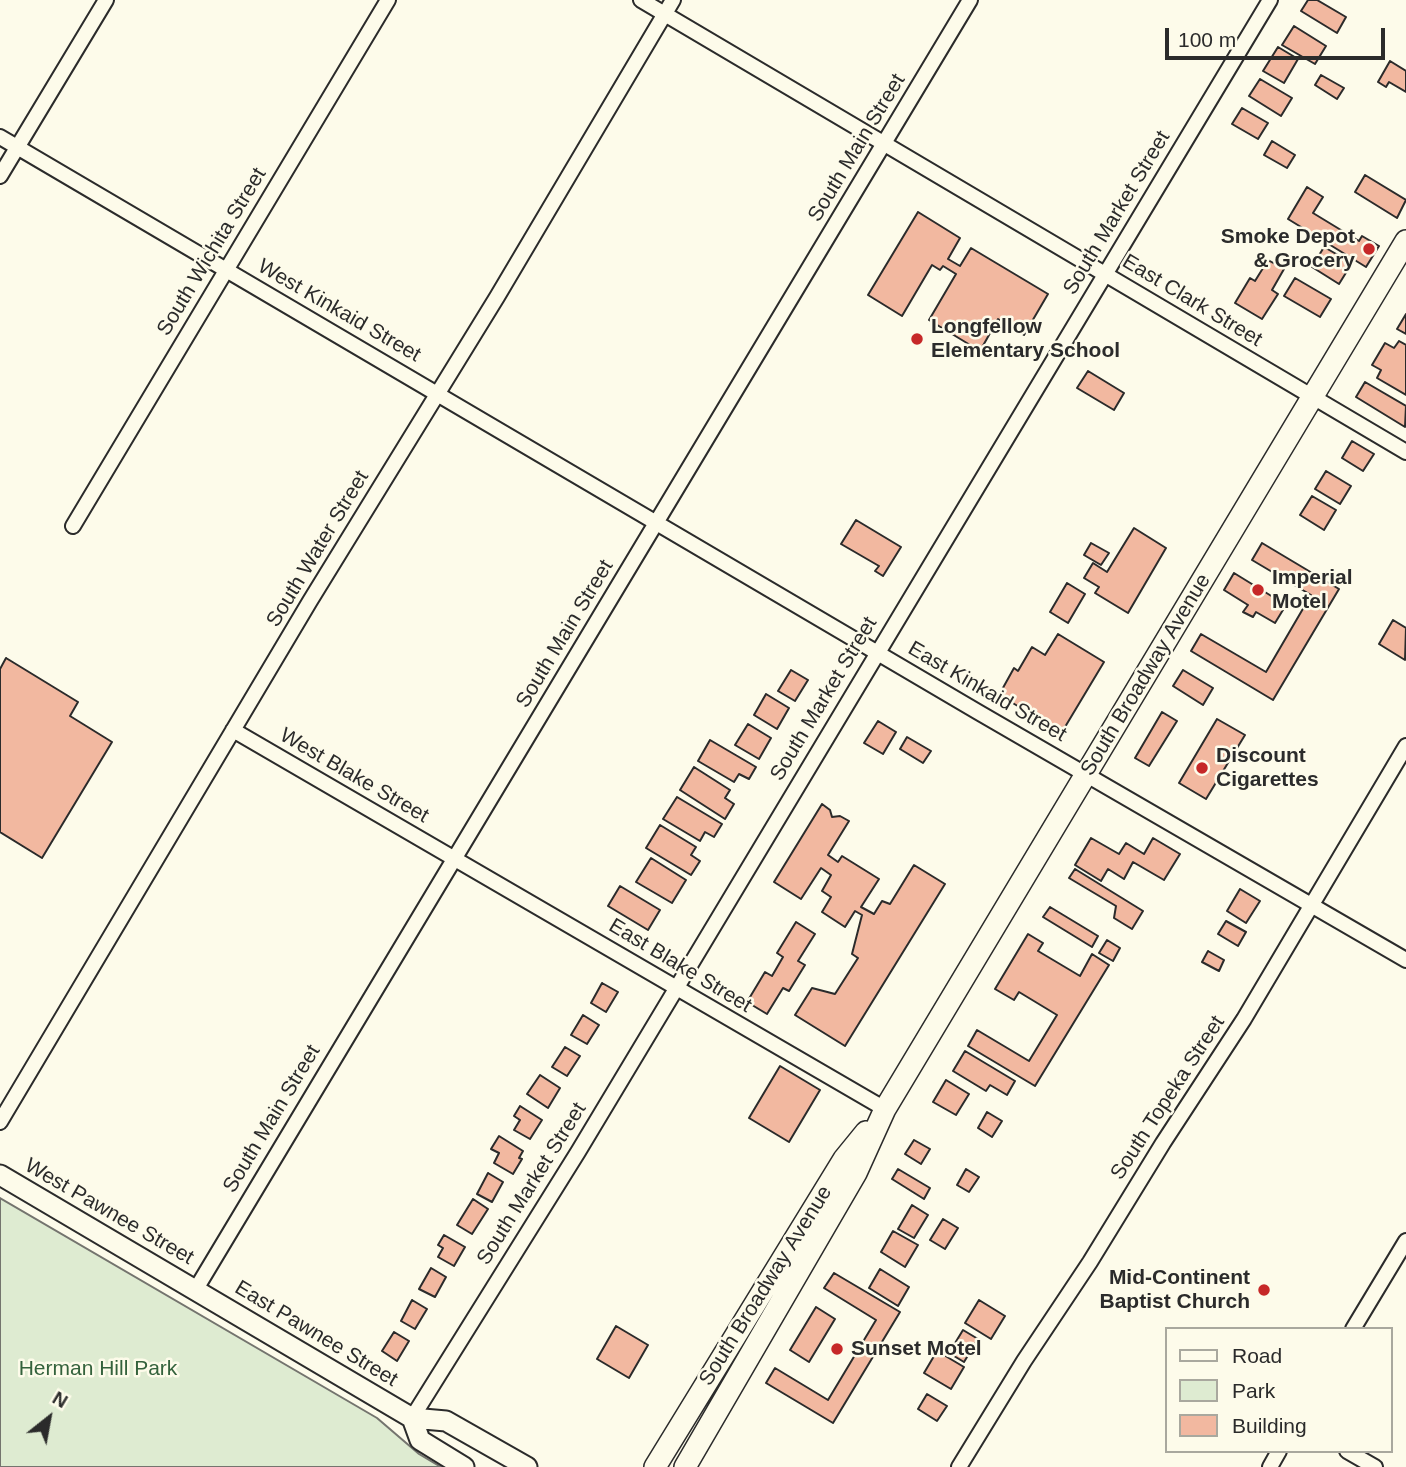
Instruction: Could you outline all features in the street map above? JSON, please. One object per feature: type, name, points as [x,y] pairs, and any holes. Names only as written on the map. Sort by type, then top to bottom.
[{"type":"main road","name":"South Broadway Avenue","points":[[685,1467],[856,1173],[885,1109],[1406,241]]},
{"type":"main road","name":"South Broadway Avenue","points":[[655,1467],[844,1159],[885,1109]]},
{"type":"main road","name":"West Pawnee Street","points":[[0,1175],[196,1289]]},
{"type":"main road","name":"East Pawnee Street","points":[[196,1289],[412,1418],[446,1421],[527,1467]]},
{"type":"main road","name":"East Pawnee Street","points":[[412,1418],[420,1440],[464,1467]]},
{"type":"street","points":[[0,176],[106,0]]},
{"type":"street","name":"South Wichita Street","points":[[73,526],[388,0]]},
{"type":"street","name":"East Clark Street","points":[[641,0],[1406,452]]},
{"type":"street","name":"South Water Street","points":[[0,1122],[673,0]]},
{"type":"street","name":"South Main Street","points":[[196,1289],[970,0]]},
{"type":"street","name":"South Market Street","points":[[412,1418],[578,1152],[1269,0]]},
{"type":"street","name":"West Kinkaid Street","points":[[0,137],[657,522]]},
{"type":"street","name":"East Kinkaid Street","points":[[657,522],[1406,960]]},
{"type":"street","name":"West Blake Street","points":[[233,730],[454,858]]},
{"type":"street","name":"South Topeka Street","points":[[959,1467],[1244,1018],[1406,747]]},
{"type":"street","name":"East Blake Street","points":[[454,858],[885,1109]]},
{"type":"street","points":[[1354,1327],[1406,1241]]},
{"type":"street","points":[[1350,1453],[1375,1467]]},
{"type":"green space","name":"Herman Hill Park","points":[[0,1198],[377,1418],[419,1454],[441,1467],[0,1467]]},
{"type":"building","points":[[1308,0],[1317,0],[1346,17],[1337,33],[1301,11]]},
{"type":"building","points":[[1294,26],[1326,46],[1315,64],[1282,45]]},
{"type":"building","points":[[1278,47],[1298,59],[1284,83],[1263,71]]},
{"type":"building","points":[[1390,61],[1406,71],[1406,92],[1389,82],[1386,87],[1378,82]]},
{"type":"building","points":[[1321,75],[1344,88],[1337,99],[1315,85]]},
{"type":"building","points":[[1260,79],[1292,98],[1281,116],[1249,96]]},
{"type":"building","points":[[1242,108],[1268,123],[1258,139],[1232,124]]},
{"type":"building","points":[[1272,141],[1295,155],[1287,168],[1264,155]]},
{"type":"building","points":[[1365,175],[1406,200],[1397,218],[1355,192]]},
{"type":"building","points":[[1307,187],[1323,197],[1313,213],[1359,241],[1362,236],[1379,246],[1366,267],[1288,219]]},
{"type":"building","points":[[918,212],[960,238],[948,259],[960,266],[971,248],[1048,294],[1024,335],[998,319],[980,351],[929,320],[956,274],[943,266],[940,270],[932,265],[902,316],[868,295]]},
{"type":"building","points":[[1324,247],[1352,263],[1339,284],[1312,267]]},
{"type":"building","points":[[1268,260],[1284,269],[1272,290],[1278,294],[1262,319],[1235,303],[1250,278],[1255,281]]},
{"type":"building","points":[[1295,278],[1331,299],[1320,317],[1284,296]]},
{"type":"building","points":[[1406,314],[1406,334],[1397,329]]},
{"type":"building","points":[[1399,341],[1406,345],[1406,395],[1377,378],[1381,370],[1372,365],[1385,343],[1394,348]]},
{"type":"building","points":[[1088,371],[1124,393],[1114,410],[1077,388]]},
{"type":"building","points":[[1365,382],[1406,406],[1405,427],[1356,397]]},
{"type":"building","points":[[1352,441],[1374,454],[1363,471],[1342,458]]},
{"type":"building","points":[[1326,471],[1351,486],[1340,504],[1315,489]]},
{"type":"building","points":[[1312,496],[1336,510],[1324,530],[1300,515]]},
{"type":"building","points":[[856,520],[901,547],[883,576],[875,571],[879,566],[841,544]]},
{"type":"building","points":[[1134,528],[1166,548],[1128,613],[1095,593],[1099,587],[1084,578],[1093,563],[1107,572]]},
{"type":"building","points":[[1091,543],[1109,553],[1101,565],[1084,555]]},
{"type":"building","points":[[1262,543],[1339,589],[1273,700],[1191,651],[1201,634],[1266,672],[1311,595],[1252,560]]},
{"type":"building","points":[[1234,573],[1286,605],[1275,623],[1256,612],[1253,617],[1243,612],[1248,605],[1224,590]]},
{"type":"building","points":[[1067,583],[1085,594],[1068,623],[1050,612]]},
{"type":"building","points":[[1393,620],[1406,628],[1405,660],[1379,644]]},
{"type":"building","points":[[1058,634],[1104,662],[1062,732],[999,695],[1014,668],[1018,671],[1032,647],[1045,655]]},
{"type":"building","points":[[6,658],[78,702],[70,716],[112,742],[42,858],[0,832],[0,669]]},
{"type":"building","points":[[791,670],[808,680],[795,701],[778,691]]},
{"type":"building","points":[[1183,670],[1213,688],[1203,705],[1173,686]]},
{"type":"building","points":[[766,694],[789,708],[777,729],[754,715]]},
{"type":"building","points":[[1162,712],[1177,721],[1149,766],[1135,758]]},
{"type":"building","points":[[1217,719],[1245,735],[1206,799],[1179,783]]},
{"type":"building","points":[[878,721],[896,732],[883,754],[864,743]]},
{"type":"building","points":[[748,724],[771,738],[759,759],[735,745]]},
{"type":"building","points":[[907,737],[931,751],[923,763],[900,749]]},
{"type":"building","points":[[710,740],[756,767],[749,779],[739,774],[734,782],[698,761]]},
{"type":"building","points":[[694,767],[730,790],[725,798],[734,804],[725,819],[680,790]]},
{"type":"building","points":[[677,797],[722,824],[714,837],[705,832],[700,841],[663,819]]},
{"type":"building","points":[[822,804],[830,810],[832,817],[840,816],[849,821],[828,855],[838,862],[842,856],[879,879],[861,907],[874,914],[882,901],[890,904],[914,865],[945,884],[845,1046],[795,1015],[812,988],[835,994],[858,958],[852,954],[862,915],[855,911],[845,927],[822,912],[831,897],[822,891],[831,875],[821,868],[801,899],[774,882]]},
{"type":"building","points":[[660,825],[696,847],[691,855],[700,861],[691,875],[646,848]]},
{"type":"building","points":[[1091,838],[1119,854],[1126,843],[1144,854],[1153,838],[1180,854],[1164,880],[1133,862],[1124,879],[1108,869],[1101,881],[1075,865]]},
{"type":"building","points":[[651,858],[686,880],[672,903],[636,882]]},
{"type":"building","points":[[1075,869],[1143,911],[1132,929],[1114,918],[1116,906],[1069,878]]},
{"type":"building","points":[[620,886],[660,910],[648,930],[608,906]]},
{"type":"building","points":[[1240,889],[1260,901],[1246,923],[1227,911]]},
{"type":"building","points":[[1050,907],[1098,936],[1092,947],[1043,917]]},
{"type":"building","points":[[1226,921],[1246,932],[1238,946],[1218,934]]},
{"type":"building","points":[[796,922],[815,934],[798,961],[805,965],[789,991],[783,988],[767,1014],[747,1002],[765,972],[772,976],[783,957],[777,953]]},
{"type":"building","points":[[1028,934],[1043,943],[1038,951],[1080,976],[1092,954],[1109,965],[1035,1086],[968,1046],[977,1030],[1029,1061],[1057,1015],[1019,992],[1014,1000],[995,989]]},
{"type":"building","points":[[1107,940],[1120,948],[1113,961],[1099,953]]},
{"type":"building","points":[[1208,951],[1224,960],[1219,971],[1202,962]]},
{"type":"building","points":[[602,983],[618,992],[606,1012],[591,1003]]},
{"type":"building","points":[[583,1015],[599,1025],[587,1044],[571,1035]]},
{"type":"building","points":[[565,1047],[580,1056],[567,1076],[552,1067]]},
{"type":"building","points":[[965,1051],[1015,1081],[1007,1095],[990,1085],[986,1091],[953,1071]]},
{"type":"building","points":[[780,1066],[820,1090],[789,1142],[749,1118]]},
{"type":"building","points":[[540,1075],[560,1088],[548,1108],[527,1094]]},
{"type":"building","points":[[946,1080],[969,1094],[956,1115],[933,1102]]},
{"type":"building","points":[[520,1106],[542,1120],[530,1139],[514,1130],[520,1120],[514,1116]]},
{"type":"building","points":[[987,1112],[1002,1121],[992,1137],[978,1128]]},
{"type":"building","points":[[499,1136],[523,1151],[519,1158],[522,1159],[513,1174],[494,1163],[499,1153],[491,1149]]},
{"type":"building","points":[[914,1140],[930,1149],[921,1164],[905,1154]]},
{"type":"building","points":[[898,1169],[930,1188],[924,1199],[892,1179]]},
{"type":"building","points":[[966,1169],[979,1177],[969,1192],[957,1185]]},
{"type":"building","points":[[488,1173],[503,1182],[492,1202],[477,1194]]},
{"type":"building","points":[[473,1199],[488,1209],[472,1234],[457,1225]]},
{"type":"building","points":[[912,1205],[928,1215],[914,1238],[898,1229]]},
{"type":"building","points":[[943,1219],[958,1228],[945,1249],[930,1240]]},
{"type":"building","points":[[893,1231],[918,1245],[905,1267],[881,1252]]},
{"type":"building","points":[[444,1235],[465,1247],[454,1266],[438,1257],[443,1248],[438,1245]]},
{"type":"building","points":[[431,1268],[446,1277],[435,1297],[419,1289]]},
{"type":"building","points":[[880,1269],[909,1287],[898,1306],[869,1288]]},
{"type":"building","points":[[834,1273],[900,1312],[833,1423],[766,1383],[775,1368],[828,1400],[876,1320],[824,1288]]},
{"type":"building","points":[[412,1300],[427,1309],[415,1329],[401,1321]]},
{"type":"building","points":[[979,1300],[1005,1316],[991,1339],[965,1323]]},
{"type":"building","points":[[816,1307],[835,1319],[809,1362],[790,1350]]},
{"type":"building","points":[[616,1326],[648,1345],[629,1378],[597,1359]]},
{"type":"building","points":[[963,1330],[978,1339],[964,1362],[949,1353]]},
{"type":"building","points":[[394,1332],[409,1341],[397,1361],[382,1351]]},
{"type":"building","points":[[937,1351],[964,1367],[951,1389],[924,1373]]},
{"type":"building","points":[[927,1394],[947,1406],[937,1421],[918,1409]]},
{"type":"place","name":"Smoke Depot & Grocery","points":[[1369,249]]},
{"type":"place","name":"Longfellow Elementary School","points":[[917,339]]},
{"type":"place","name":"Imperial Motel","points":[[1258,590]]},
{"type":"place","name":"Discount Cigarettes","points":[[1202,768]]},
{"type":"place","name":"Mid-Continent Baptist Church","points":[[1264,1290]]},
{"type":"place","name":"Sunset Motel","points":[[837,1349]]}]
